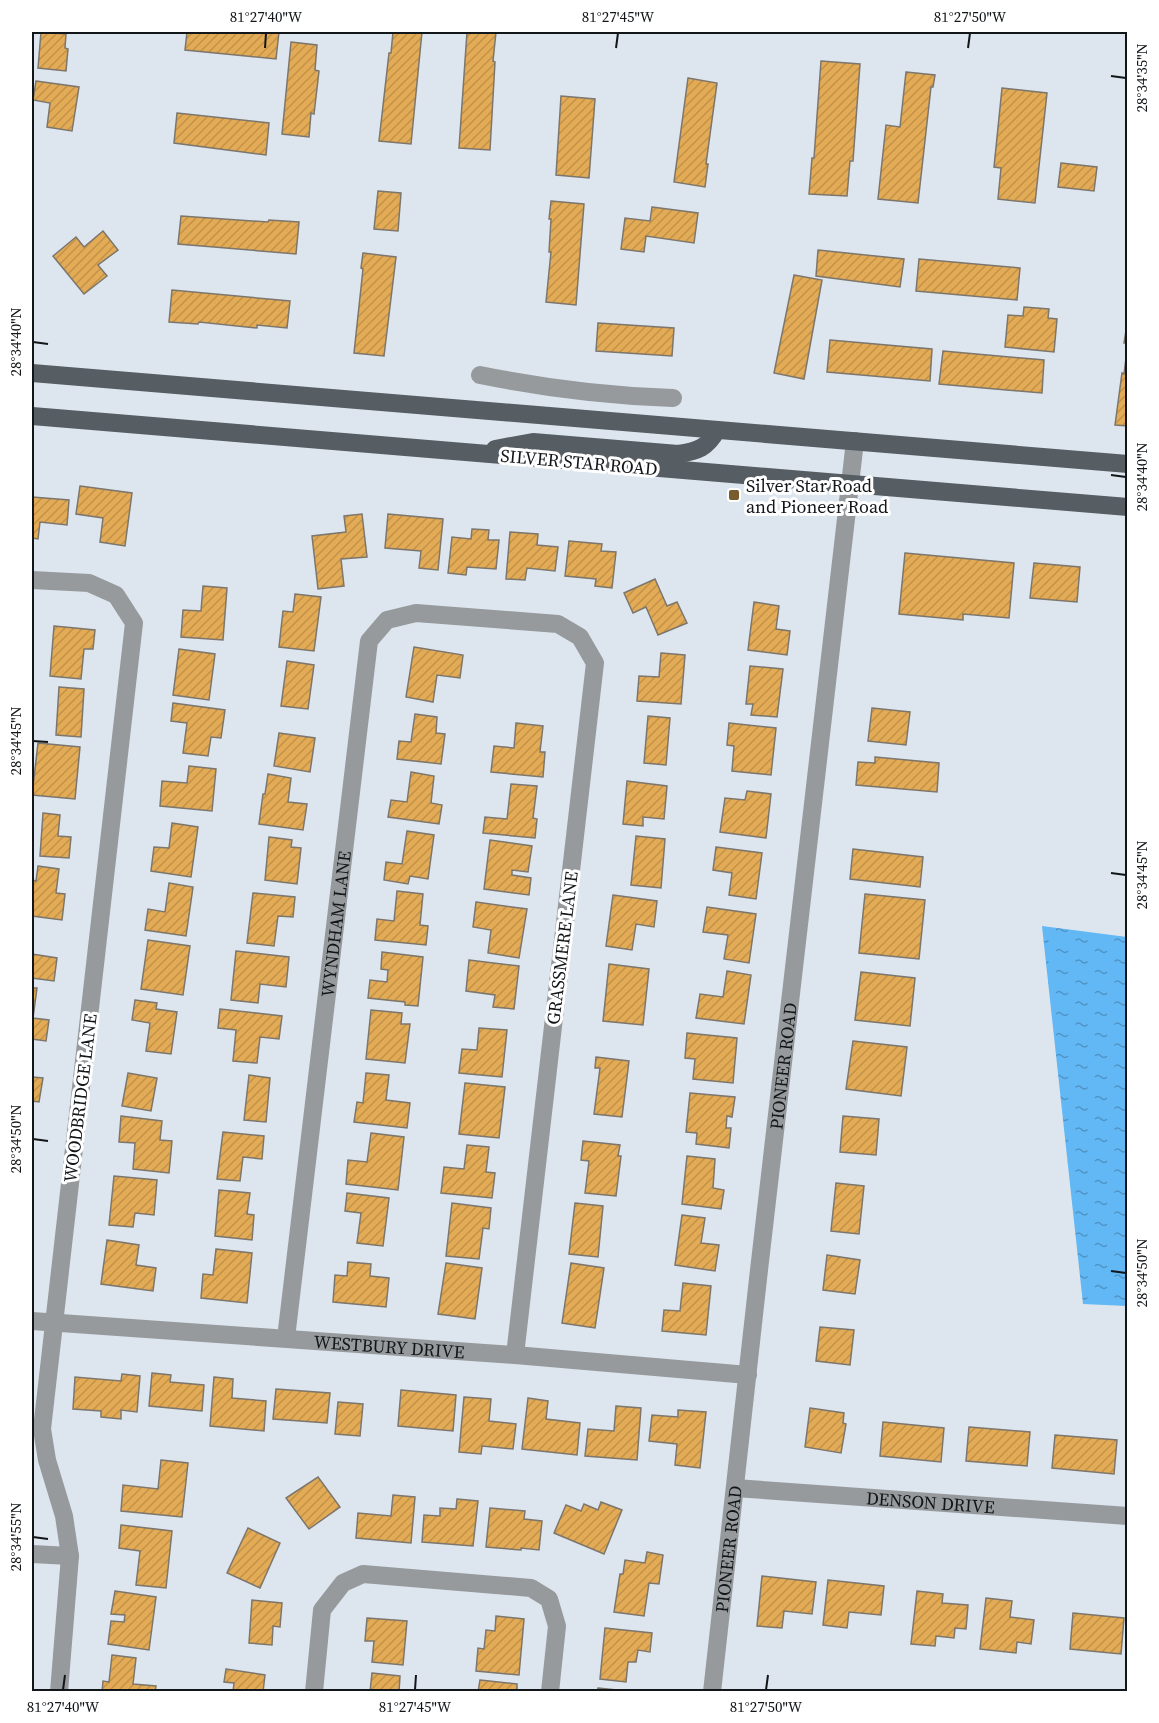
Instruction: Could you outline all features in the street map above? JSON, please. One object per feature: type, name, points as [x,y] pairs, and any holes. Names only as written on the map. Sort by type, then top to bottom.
[{"type":"main road","points":[[32,373],[1128,464]]},
{"type":"main road","name":"SILVER STAR ROAD","points":[[32,416],[1128,507]]},
{"type":"main road","points":[[469,453],[533,442],[678,454],[701,448],[713,438],[717,430]]},
{"type":"street","points":[[480,375],[595,394],[673,398]]},
{"type":"street","name":"PIONEER ROAD","points":[[712,1692],[855,441]]},
{"type":"street","name":"WOODBRIDGE LANE","points":[[32,580],[89,583],[116,595],[134,623],[42,1429],[47,1460],[64,1516],[70,1556],[59,1692]]},
{"type":"street","name":"WYNDHAM LANE","points":[[286,1338],[369,642],[387,620],[416,613],[491,618]]},
{"type":"street","name":"GRASSMERE LANE","points":[[491,618],[558,624],[580,637],[595,663],[515,1355]]},
{"type":"street","name":"WESTBURY DRIVE","points":[[32,1321],[515,1355],[748,1375]]},
{"type":"street","name":"DENSON DRIVE","points":[[735,1488],[1128,1516]]},
{"type":"street","points":[[32,1554],[70,1556]]},
{"type":"street","points":[[314,1692],[322,1610],[343,1582],[363,1574],[531,1588],[549,1599],[557,1626],[550,1692]]},
{"type":"water","points":[[1042,926],[1127,937],[1127,1306],[1083,1304]]},
{"type":"building","points":[[41,32],[66,34],[65,48],[68,49],[66,71],[38,68]]},
{"type":"building","points":[[187,32],[279,32],[276,59],[185,50]]},
{"type":"building","points":[[393,32],[422,32],[411,144],[379,141]]},
{"type":"building","points":[[467,32],[496,32],[490,150],[459,148]]},
{"type":"building","points":[[291,42],[317,45],[315,70],[319,71],[309,137],[282,134]]},
{"type":"building","points":[[821,61],[860,64],[853,161],[850,161],[847,196],[809,194]]},
{"type":"building","points":[[906,72],[935,75],[933,87],[931,87],[918,203],[878,199],[886,125],[900,127]]},
{"type":"building","points":[[688,78],[717,83],[705,187],[674,182]]},
{"type":"building","points":[[36,81],[79,87],[72,131],[47,127],[50,103],[33,100]]},
{"type":"building","points":[[1002,88],[1047,93],[1035,203],[998,199],[1001,168],[994,167]]},
{"type":"building","points":[[561,96],[595,99],[589,178],[556,175]]},
{"type":"building","points":[[177,113],[269,123],[266,155],[174,143]]},
{"type":"building","points":[[1061,163],[1097,167],[1094,191],[1058,187]]},
{"type":"building","points":[[378,191],[401,193],[398,231],[374,229]]},
{"type":"building","points":[[551,201],[584,204],[576,305],[546,302],[551,252],[549,252],[551,219],[549,219]]},
{"type":"building","points":[[652,207],[698,213],[694,243],[646,236],[644,252],[621,249],[625,218],[650,221]]},
{"type":"building","points":[[181,216],[299,222],[296,254],[178,244]]},
{"type":"building","points":[[103,231],[118,250],[98,265],[107,276],[84,294],[53,256],[76,237],[84,247]]},
{"type":"building","points":[[818,250],[904,259],[900,287],[816,276]]},
{"type":"building","points":[[363,253],[396,257],[384,356],[354,353]]},
{"type":"building","points":[[919,259],[1020,268],[1017,300],[916,291]]},
{"type":"building","points":[[794,275],[822,280],[804,379],[774,373]]},
{"type":"building","points":[[172,290],[290,301],[287,328],[169,322]]},
{"type":"building","points":[[1024,307],[1049,309],[1048,318],[1057,319],[1054,352],[1005,347],[1008,315],[1023,316]]},
{"type":"building","points":[[598,323],[674,328],[672,356],[596,351]]},
{"type":"building","points":[[1127,324],[1128,343],[1124,343]]},
{"type":"building","points":[[830,340],[932,349],[930,381],[827,372]]},
{"type":"building","points":[[943,351],[1044,360],[1042,393],[939,384]]},
{"type":"building","points":[[1126,358],[1128,358],[1128,426],[1115,425]]},
{"type":"building","points":[[80,486],[132,493],[125,546],[100,542],[103,518],[76,514]]},
{"type":"building","points":[[32,497],[69,500],[67,525],[40,522],[38,539],[32,538]]},
{"type":"building","points":[[362,514],[367,557],[341,559],[344,586],[318,589],[312,536],[346,532],[344,516]]},
{"type":"building","points":[[388,514],[443,519],[438,570],[419,568],[421,551],[385,548]]},
{"type":"building","points":[[472,529],[489,530],[488,540],[499,540],[496,569],[467,567],[466,575],[448,573],[452,537],[471,539]]},
{"type":"building","points":[[510,532],[538,534],[537,545],[558,547],[555,571],[527,568],[525,580],[506,579]]},
{"type":"building","points":[[569,541],[602,544],[601,551],[616,552],[612,588],[595,586],[596,579],[565,576]]},
{"type":"building","points":[[905,553],[1014,563],[1009,618],[963,614],[963,620],[899,614]]},
{"type":"building","points":[[1034,563],[1080,567],[1077,602],[1030,598]]},
{"type":"building","points":[[655,579],[667,606],[677,602],[687,623],[658,635],[646,607],[633,613],[624,593]]},
{"type":"building","points":[[203,586],[227,588],[223,640],[181,637],[183,610],[201,611]]},
{"type":"building","points":[[295,594],[321,597],[314,651],[279,647],[283,611],[293,612]]},
{"type":"building","points":[[754,602],[779,606],[776,629],[790,631],[787,655],[748,650]]},
{"type":"building","points":[[54,626],[95,630],[93,649],[84,649],[81,679],[50,676]]},
{"type":"building","points":[[414,647],[463,655],[460,678],[437,675],[433,702],[406,697]]},
{"type":"building","points":[[179,649],[215,654],[209,700],[173,695]]},
{"type":"building","points":[[661,653],[685,655],[681,704],[637,701],[639,676],[659,677]]},
{"type":"building","points":[[287,661],[314,665],[308,709],[281,706]]},
{"type":"building","points":[[750,666],[783,669],[777,717],[751,715],[753,704],[746,704]]},
{"type":"building","points":[[59,687],[84,689],[81,737],[56,735]]},
{"type":"building","points":[[173,703],[225,710],[221,738],[211,737],[208,756],[183,753],[187,723],[171,721]]},
{"type":"building","points":[[872,708],[910,712],[906,745],[868,741]]},
{"type":"building","points":[[415,714],[437,717],[436,733],[445,734],[441,764],[397,759],[399,741],[411,742]]},
{"type":"building","points":[[648,716],[670,718],[666,765],[644,763]]},
{"type":"building","points":[[516,723],[543,726],[540,752],[545,752],[543,777],[491,772],[494,746],[514,748]]},
{"type":"building","points":[[729,723],[776,728],[771,775],[732,771],[734,746],[727,745]]},
{"type":"building","points":[[279,733],[315,738],[310,772],[274,766]]},
{"type":"building","points":[[38,743],[80,747],[75,799],[32,795]]},
{"type":"building","points":[[875,757],[939,763],[937,792],[856,785],[858,762],[875,763]]},
{"type":"building","points":[[189,766],[216,769],[212,811],[160,806],[162,781],[187,783]]},
{"type":"building","points":[[411,772],[434,776],[431,803],[442,805],[439,824],[388,817],[391,800],[407,802]]},
{"type":"building","points":[[268,774],[291,778],[288,802],[307,804],[303,830],[259,824]]},
{"type":"building","points":[[627,781],[667,786],[664,819],[643,817],[643,826],[623,824]]},
{"type":"building","points":[[511,784],[537,786],[533,818],[537,819],[535,838],[483,833],[485,817],[507,819]]},
{"type":"building","points":[[747,791],[771,794],[766,838],[720,832],[725,798],[745,800]]},
{"type":"building","points":[[43,813],[60,815],[58,836],[71,837],[69,858],[40,856]]},
{"type":"building","points":[[172,823],[198,827],[191,877],[151,871],[154,847],[169,848]]},
{"type":"building","points":[[407,831],[434,835],[428,879],[410,876],[408,884],[384,880],[386,862],[402,864]]},
{"type":"building","points":[[636,836],[665,839],[661,888],[631,885]]},
{"type":"building","points":[[269,837],[292,840],[291,847],[301,848],[297,884],[265,880]]},
{"type":"building","points":[[490,840],[532,846],[528,872],[512,870],[512,875],[531,878],[529,895],[484,889]]},
{"type":"building","points":[[716,847],[762,853],[756,899],[729,895],[732,873],[713,870]]},
{"type":"building","points":[[853,849],[923,857],[920,887],[850,879]]},
{"type":"building","points":[[38,866],[59,869],[56,893],[65,894],[62,920],[32,916],[32,880],[36,881]]},
{"type":"building","points":[[169,883],[193,887],[186,936],[145,930],[148,909],[165,912]]},
{"type":"building","points":[[397,891],[423,894],[420,925],[428,926],[426,945],[375,940],[377,919],[394,921]]},
{"type":"building","points":[[253,893],[295,897],[293,917],[278,916],[274,946],[247,943]]},
{"type":"building","points":[[865,894],[925,900],[919,959],[859,953]]},
{"type":"building","points":[[613,895],[657,901],[654,927],[636,924],[632,950],[606,946]]},
{"type":"building","points":[[476,902],[527,909],[519,958],[488,953],[491,930],[473,927]]},
{"type":"building","points":[[707,907],[756,914],[749,963],[724,959],[728,935],[703,932]]},
{"type":"building","points":[[148,940],[190,946],[183,995],[141,989]]},
{"type":"building","points":[[236,951],[289,957],[286,987],[260,984],[258,1003],[231,1000]]},
{"type":"building","points":[[382,952],[423,957],[418,1006],[405,1005],[405,1002],[368,998],[370,980],[387,982],[388,970],[381,969]]},
{"type":"building","points":[[32,954],[57,958],[54,981],[32,978]]},
{"type":"building","points":[[469,960],[519,966],[514,1009],[493,1007],[495,995],[466,991]]},
{"type":"building","points":[[609,964],[649,969],[643,1025],[603,1021]]},
{"type":"building","points":[[727,971],[751,975],[744,1024],[696,1018],[700,994],[723,997]]},
{"type":"building","points":[[861,972],[915,978],[910,1026],[855,1020]]},
{"type":"building","points":[[32,988],[37,988],[33,1018],[49,1020],[46,1041],[32,1039]]},
{"type":"building","points":[[135,1000],[157,1003],[156,1009],[177,1012],[171,1054],[146,1051],[150,1023],[132,1020]]},
{"type":"building","points":[[220,1009],[282,1016],[279,1039],[260,1037],[257,1063],[233,1061],[236,1030],[218,1028]]},
{"type":"building","points":[[371,1010],[402,1013],[401,1024],[410,1024],[405,1063],[366,1059]]},
{"type":"building","points":[[479,1028],[507,1030],[502,1077],[459,1073],[462,1049],[477,1050]]},
{"type":"building","points":[[687,1033],[737,1038],[733,1083],[693,1079],[695,1059],[685,1058]]},
{"type":"building","points":[[853,1041],[907,1047],[901,1096],[846,1089]]},
{"type":"building","points":[[596,1057],[629,1061],[622,1117],[594,1114],[600,1068],[595,1068]]},
{"type":"building","points":[[128,1073],[157,1078],[151,1111],[122,1106]]},
{"type":"building","points":[[366,1073],[389,1075],[386,1100],[410,1103],[407,1128],[354,1122],[357,1102],[363,1103]]},
{"type":"building","points":[[249,1075],[270,1078],[266,1122],[244,1120]]},
{"type":"building","points":[[32,1077],[43,1078],[39,1102],[32,1101]]},
{"type":"building","points":[[465,1083],[505,1087],[499,1138],[459,1134]]},
{"type":"building","points":[[690,1093],[735,1097],[732,1117],[727,1116],[726,1128],[731,1128],[729,1148],[696,1144],[697,1133],[686,1132]]},
{"type":"building","points":[[121,1116],[162,1121],[160,1140],[172,1141],[169,1173],[133,1169],[135,1143],[119,1142]]},
{"type":"building","points":[[843,1116],[879,1119],[876,1155],[840,1152]]},
{"type":"building","points":[[223,1132],[264,1136],[262,1159],[243,1157],[240,1181],[217,1179]]},
{"type":"building","points":[[371,1133],[404,1137],[398,1190],[346,1184],[348,1160],[367,1162]]},
{"type":"building","points":[[583,1141],[620,1145],[618,1156],[621,1156],[616,1196],[585,1193],[589,1161],[581,1160]]},
{"type":"building","points":[[467,1145],[489,1147],[486,1172],[495,1173],[492,1198],[441,1193],[444,1167],[464,1169]]},
{"type":"building","points":[[687,1156],[715,1159],[713,1188],[724,1190],[721,1209],[682,1204]]},
{"type":"building","points":[[114,1176],[157,1180],[154,1215],[135,1213],[133,1227],[109,1225]]},
{"type":"building","points":[[836,1183],[864,1186],[859,1234],[831,1231]]},
{"type":"building","points":[[219,1190],[250,1193],[247,1214],[254,1215],[252,1240],[215,1236]]},
{"type":"building","points":[[347,1193],[389,1198],[383,1246],[357,1243],[361,1213],[345,1211]]},
{"type":"building","points":[[452,1203],[491,1208],[489,1229],[483,1228],[479,1259],[446,1256]]},
{"type":"building","points":[[575,1203],[603,1206],[598,1257],[569,1254]]},
{"type":"building","points":[[682,1215],[705,1218],[701,1243],[719,1245],[715,1271],[675,1265]]},
{"type":"building","points":[[107,1240],[139,1245],[136,1265],[156,1268],[153,1291],[101,1284]]},
{"type":"building","points":[[216,1249],[252,1253],[247,1303],[201,1298],[203,1274],[213,1275]]},
{"type":"building","points":[[827,1255],[860,1260],[855,1294],[823,1290]]},
{"type":"building","points":[[348,1262],[371,1264],[370,1276],[389,1278],[386,1307],[333,1302],[335,1275],[347,1276]]},
{"type":"building","points":[[446,1263],[482,1268],[475,1319],[438,1314]]},
{"type":"building","points":[[571,1263],[604,1268],[595,1328],[562,1323]]},
{"type":"building","points":[[683,1283],[711,1286],[706,1335],[662,1331],[664,1310],[680,1311]]},
{"type":"building","points":[[820,1327],[854,1330],[850,1365],[816,1361]]},
{"type":"building","points":[[152,1373],[171,1375],[170,1382],[204,1385],[202,1411],[149,1406]]},
{"type":"building","points":[[122,1374],[140,1376],[137,1412],[121,1410],[121,1419],[101,1417],[101,1411],[73,1409],[75,1377],[121,1381]]},
{"type":"building","points":[[214,1377],[233,1379],[232,1398],[266,1401],[264,1431],[210,1426]]},
{"type":"building","points":[[276,1389],[330,1393],[327,1423],[273,1419]]},
{"type":"building","points":[[401,1390],[456,1395],[453,1431],[398,1426]]},
{"type":"building","points":[[464,1397],[491,1399],[489,1421],[516,1424],[513,1449],[482,1446],[481,1454],[459,1452]]},
{"type":"building","points":[[528,1398],[548,1401],[546,1419],[580,1423],[577,1455],[522,1449]]},
{"type":"building","points":[[338,1402],[363,1404],[360,1436],[335,1434]]},
{"type":"building","points":[[616,1406],[641,1408],[637,1460],[585,1456],[588,1429],[614,1431]]},
{"type":"building","points":[[810,1408],[844,1413],[843,1423],[846,1424],[841,1453],[805,1447]]},
{"type":"building","points":[[678,1410],[706,1412],[700,1468],[675,1465],[677,1444],[649,1441],[652,1415],[678,1417]]},
{"type":"building","points":[[883,1422],[944,1428],[941,1462],[880,1456]]},
{"type":"building","points":[[969,1427],[1030,1432],[1027,1466],[966,1461]]},
{"type":"building","points":[[1055,1435],[1117,1440],[1114,1474],[1052,1468]]},
{"type":"building","points":[[161,1460],[188,1463],[182,1517],[121,1511],[123,1485],[158,1489]]},
{"type":"building","points":[[318,1477],[340,1507],[309,1529],[286,1498]]},
{"type":"building","points":[[393,1495],[415,1497],[411,1543],[356,1538],[358,1513],[391,1516]]},
{"type":"building","points":[[457,1499],[478,1501],[473,1546],[422,1542],[424,1515],[440,1516],[440,1508],[456,1509]]},
{"type":"building","points":[[601,1502],[622,1510],[604,1554],[554,1533],[566,1505],[581,1511],[584,1504],[598,1510]]},
{"type":"building","points":[[490,1508],[525,1511],[524,1519],[542,1521],[539,1550],[486,1547]]},
{"type":"building","points":[[121,1525],[172,1531],[166,1588],[136,1585],[140,1551],[119,1548]]},
{"type":"building","points":[[248,1528],[280,1543],[260,1588],[227,1573]]},
{"type":"building","points":[[647,1552],[663,1555],[659,1584],[649,1583],[644,1616],[614,1612],[620,1574],[623,1574],[625,1560],[645,1563]]},
{"type":"building","points":[[762,1576],[816,1582],[812,1614],[784,1611],[782,1628],[757,1626]]},
{"type":"building","points":[[828,1580],[884,1586],[881,1615],[849,1612],[847,1628],[823,1625]]},
{"type":"building","points":[[115,1591],[156,1597],[149,1650],[108,1644],[111,1621],[124,1622],[125,1615],[111,1614]]},
{"type":"building","points":[[917,1591],[943,1594],[942,1603],[968,1605],[966,1629],[955,1628],[954,1638],[936,1636],[935,1646],[911,1644]]},
{"type":"building","points":[[986,1598],[1012,1601],[1010,1617],[1034,1620],[1031,1644],[1017,1642],[1016,1653],[980,1649]]},
{"type":"building","points":[[252,1600],[282,1603],[280,1627],[273,1626],[272,1645],[249,1643]]},
{"type":"building","points":[[1073,1613],[1124,1618],[1121,1654],[1070,1649]]},
{"type":"building","points":[[496,1616],[524,1619],[519,1675],[476,1671],[478,1648],[484,1649],[486,1630],[495,1631]]},
{"type":"building","points":[[367,1618],[407,1621],[403,1665],[372,1662],[374,1641],[365,1641]]},
{"type":"building","points":[[605,1628],[652,1633],[650,1652],[638,1650],[636,1662],[628,1662],[626,1682],[600,1679]]},
{"type":"building","points":[[112,1655],[136,1658],[133,1684],[156,1686],[155,1692],[102,1692],[103,1681],[109,1682]]},
{"type":"building","points":[[226,1669],[265,1675],[263,1692],[233,1692],[234,1683],[224,1682]]},
{"type":"building","points":[[372,1673],[400,1676],[399,1692],[370,1692]]},
{"type":"building","points":[[480,1680],[517,1684],[517,1692],[478,1692]]},
{"type":"building","points":[[598,1688],[626,1691],[626,1692],[597,1692]]},
{"type":"place","name":"Silver Star Road and Pioneer Road","points":[[734,495]]}]
